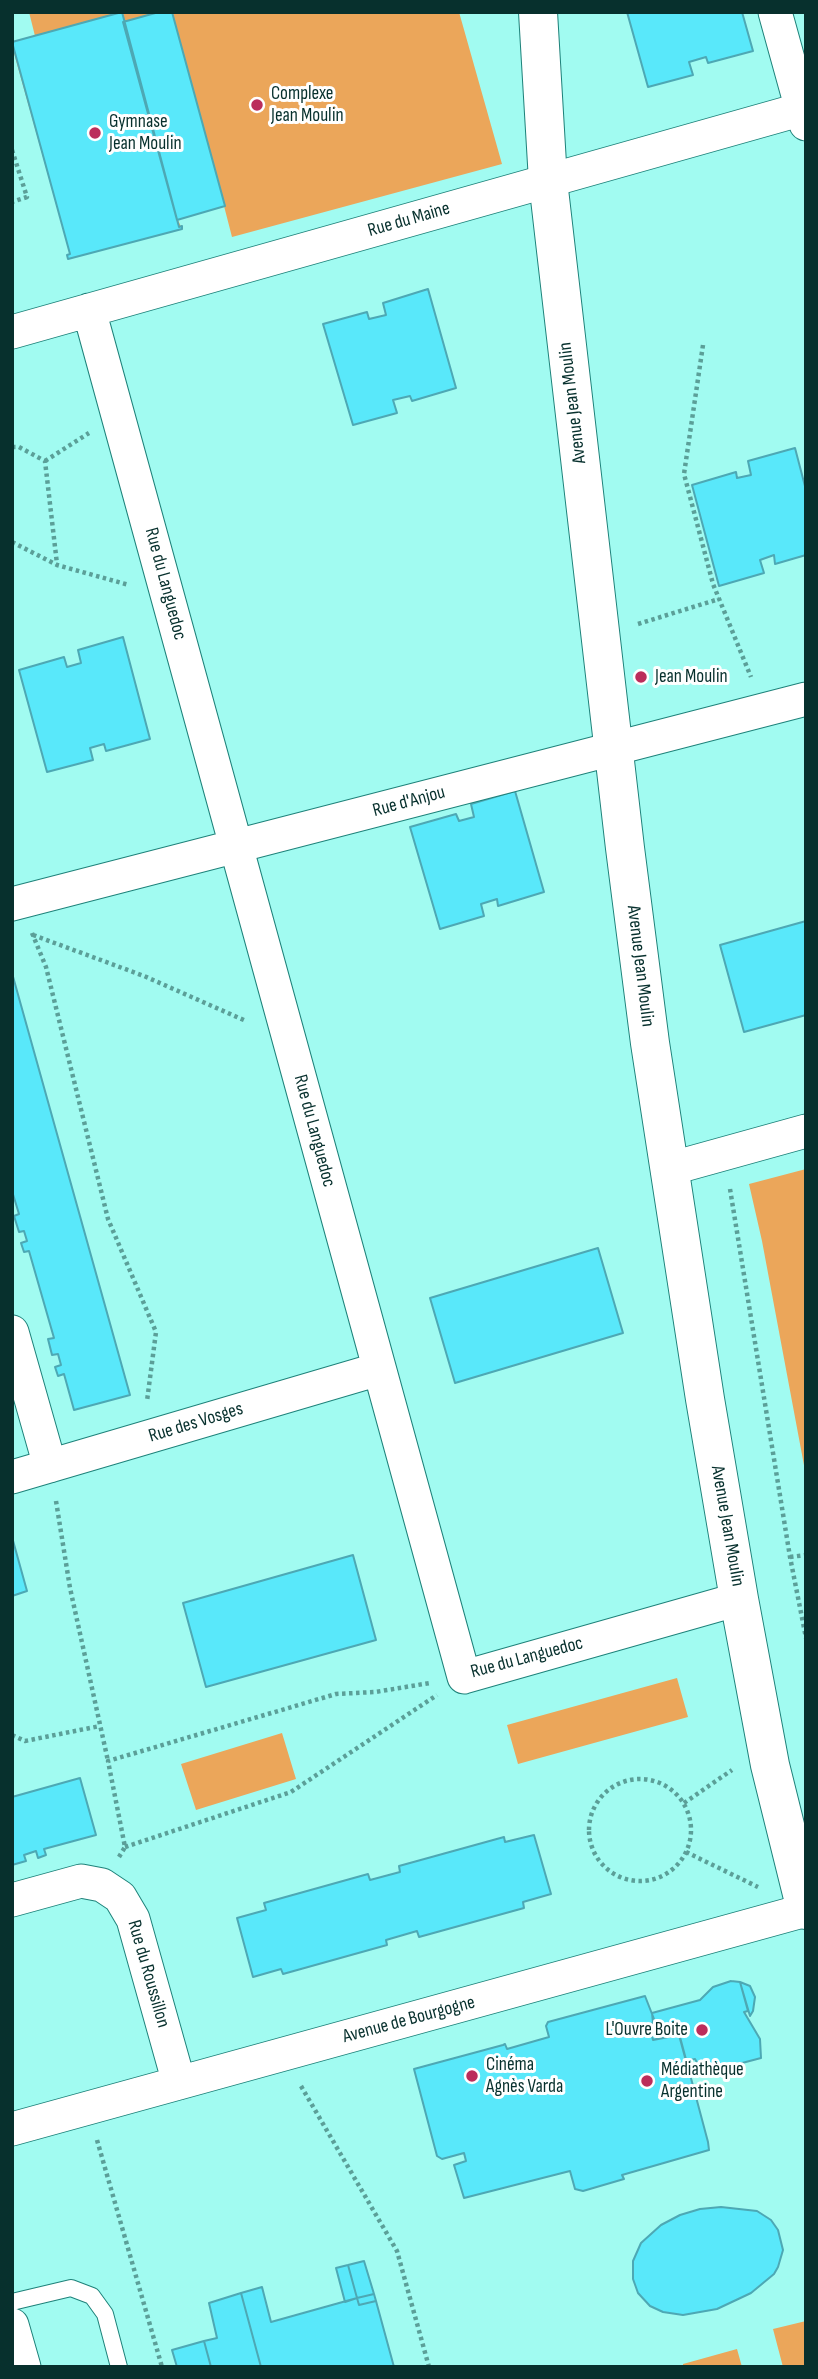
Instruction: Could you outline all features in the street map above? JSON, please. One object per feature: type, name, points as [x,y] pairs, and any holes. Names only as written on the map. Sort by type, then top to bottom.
[{"type":"street","name":"Avenue Jean Moulin","points":[[538,12],[548,181],[636,941],[669,1169],[739,1599],[766,1745],[806,1910]]},
{"type":"street","points":[[775,12],[804,114]]},
{"type":"street","name":"Rue du Maine","points":[[12,332],[548,181],[804,114]]},
{"type":"street","name":"Rue du Languedoc","points":[[89,310],[464,1677],[739,1599]]},
{"type":"street","name":"Rue d'Anjou","points":[[16,903],[806,699]]},
{"type":"street","points":[[669,1169],[806,1131]]},
{"type":"street","points":[[12,1332],[50,1466]]},
{"type":"street","name":"Rue des Vosges","points":[[12,1477],[379,1369]]},
{"type":"street","points":[[12,1900],[81,1881],[102,1885]]},
{"type":"street","name":"Rue du Roussillon","points":[[102,1885],[120,1897],[133,1919],[179,2083]]},
{"type":"street","name":"Avenue de Bourgogne","points":[[12,2130],[806,1910]]},
{"type":"street","points":[[12,2325],[24,2367]]},
{"type":"lane","points":[[12,2302],[71,2288],[92,2296],[105,2314],[119,2367]]},
{"type":"path","points":[[12,150],[27,197],[12,202]]},
{"type":"path","points":[[703,345],[684,474],[713,584],[764,710]]},
{"type":"path","points":[[45,461],[118,414]]},
{"type":"path","points":[[12,447],[19,447],[45,461]]},
{"type":"path","points":[[45,461],[57,565]]},
{"type":"path","points":[[12,542],[57,565],[168,596]]},
{"type":"path","points":[[600,635],[719,599]]},
{"type":"path","points":[[16,903],[46,967],[108,1219],[156,1332],[141,1440]]},
{"type":"path","points":[[33,935],[144,976],[290,1040]]},
{"type":"path","points":[[724,1154],[790,1557],[806,1638]]},
{"type":"path","points":[[50,1466],[70,1588],[125,1847]]},
{"type":"path","points":[[790,1557],[806,1555]]},
{"type":"path","points":[[108,1760],[336,1694],[375,1692],[464,1677]]},
{"type":"path","points":[[102,1885],[125,1847],[291,1793],[464,1677]]},
{"type":"path","points":[[12,1735],[25,1741],[100,1726]]},
{"type":"path","points":[[684,1803],[766,1745]]},
{"type":"path","points":[[641,1779],[658,1782],[673,1791],[684,1803],[690,1819],[691,1836],[686,1852],[677,1866],[663,1876],[647,1881],[629,1881],[614,1875],[601,1864],[589,1833],[590,1816],[598,1801],[610,1789],[625,1781],[641,1779]]},
{"type":"path","points":[[686,1852],[806,1910]]},
{"type":"path","points":[[283,2055],[397,2251],[429,2367]]},
{"type":"path","points":[[88,2109],[162,2367]]},
{"type":"shaded area","name":"Complexe Jean Moulin","points":[[29,12],[459,12],[502,164],[232,237],[224,206],[178,220],[182,229],[70,254],[12,46],[12,42],[35,36]]},
{"type":"shaded area","points":[[806,1169],[806,1476],[749,1184]]},
{"type":"shaded area","points":[[677,1678],[688,1717],[518,1764],[507,1725]]},
{"type":"shaded area","points":[[282,1733],[296,1779],[196,1810],[181,1764]]},
{"type":"shaded area","points":[[806,2321],[806,2367],[783,2367],[773,2329]]},
{"type":"shaded area","points":[[737,2349],[742,2367],[683,2367],[683,2364]]},
{"type":"building","name":"Gymnase Jean Moulin","points":[[122,12],[179,227],[182,226],[182,229],[68,259],[67,255],[70,254],[12,42]]},
{"type":"building","points":[[159,12],[172,12],[225,206],[177,220],[123,22]]},
{"type":"building","points":[[627,12],[742,12],[753,51],[708,63],[706,57],[689,62],[693,75],[648,87]]},
{"type":"building","points":[[428,289],[456,388],[412,401],[410,396],[393,400],[397,413],[353,425],[323,324],[367,312],[369,319],[386,315],[383,303]]},
{"type":"building","points":[[795,448],[806,490],[806,555],[775,564],[774,555],[760,560],[764,573],[719,586],[692,485],[736,472],[737,478],[751,475],[748,461]]},
{"type":"building","points":[[123,637],[150,739],[106,751],[104,744],[90,748],[93,760],[47,772],[19,670],[64,657],[67,667],[81,663],[78,650]]},
{"type":"building","points":[[515,791],[544,892],[498,906],[497,899],[481,904],[484,916],[440,929],[410,827],[456,814],[459,821],[474,817],[471,804]]},
{"type":"building","points":[[806,921],[806,1015],[744,1032],[720,945]]},
{"type":"building","points":[[12,973],[130,1395],[74,1410],[64,1374],[58,1376],[55,1367],[61,1365],[58,1354],[52,1355],[48,1339],[54,1338],[29,1251],[24,1252],[21,1243],[27,1241],[24,1231],[19,1232],[14,1216],[19,1214],[12,1191]]},
{"type":"building","points":[[598,1248],[623,1333],[455,1383],[430,1298]]},
{"type":"building","points":[[12,1537],[27,1591],[12,1596]]},
{"type":"building","points":[[353,1555],[376,1640],[206,1687],[183,1603]]},
{"type":"building","points":[[80,1778],[96,1835],[44,1849],[46,1855],[38,1858],[36,1851],[24,1855],[26,1861],[12,1865],[12,1797]]},
{"type":"building","points":[[534,1835],[551,1894],[523,1902],[524,1908],[419,1937],[417,1931],[386,1940],[387,1945],[283,1974],[281,1969],[253,1977],[237,1918],[266,1910],[264,1903],[368,1874],[370,1880],[400,1872],[399,1866],[504,1837],[505,1842]]},
{"type":"building","name":"L'Ouvre Boite","points":[[731,1981],[740,1982],[748,2011],[744,2012],[760,2039],[761,2058],[708,2072],[708,2068],[699,2066],[695,2059],[686,2061],[679,2035],[653,2040],[649,2025],[653,2023],[652,2013],[700,2000],[713,1987]]},
{"type":"building","points":[[740,1982],[750,1986],[755,1997],[750,2016]]},
{"type":"building","points":[[645,1996],[654,2019],[652,2025],[649,2025],[653,2040],[676,2034],[680,2037],[709,2150],[622,2175],[624,2179],[583,2191],[575,2189],[570,2171],[464,2198],[454,2165],[466,2161],[464,2153],[442,2159],[437,2156],[414,2069],[505,2044],[507,2049],[549,2037],[546,2026],[548,2022]]},
{"type":"building","points":[[721,2207],[757,2211],[771,2220],[778,2230],[783,2250],[774,2274],[751,2293],[717,2309],[683,2315],[663,2312],[650,2306],[638,2293],[633,2279],[633,2261],[641,2243],[661,2225],[680,2215]]},
{"type":"building","points":[[364,2261],[374,2294],[357,2298],[348,2265]]},
{"type":"building","points":[[348,2265],[357,2298],[345,2302],[336,2268]]},
{"type":"building","points":[[262,2287],[271,2322],[357,2298],[359,2305],[376,2301],[394,2367],[261,2367],[241,2293]]},
{"type":"building","points":[[241,2293],[261,2367],[211,2367],[204,2341],[217,2338],[209,2303]]},
{"type":"building","points":[[374,2294],[376,2301],[359,2305],[357,2298]]},
{"type":"building","points":[[204,2341],[211,2367],[177,2367],[172,2350]]},
{"type":"place","name":"Complexe Jean Moulin","points":[[257,105]]},
{"type":"place","name":"Gymnase Jean Moulin","points":[[95,133]]},
{"type":"place","name":"Jean Moulin","points":[[641,677]]},
{"type":"place","name":"L'Ouvre Boite","points":[[702,2030]]},
{"type":"place","name":"Cinéma Agnès Varda","points":[[472,2076]]},
{"type":"place","name":"Médiathèque Argentine","points":[[647,2081]]}]
